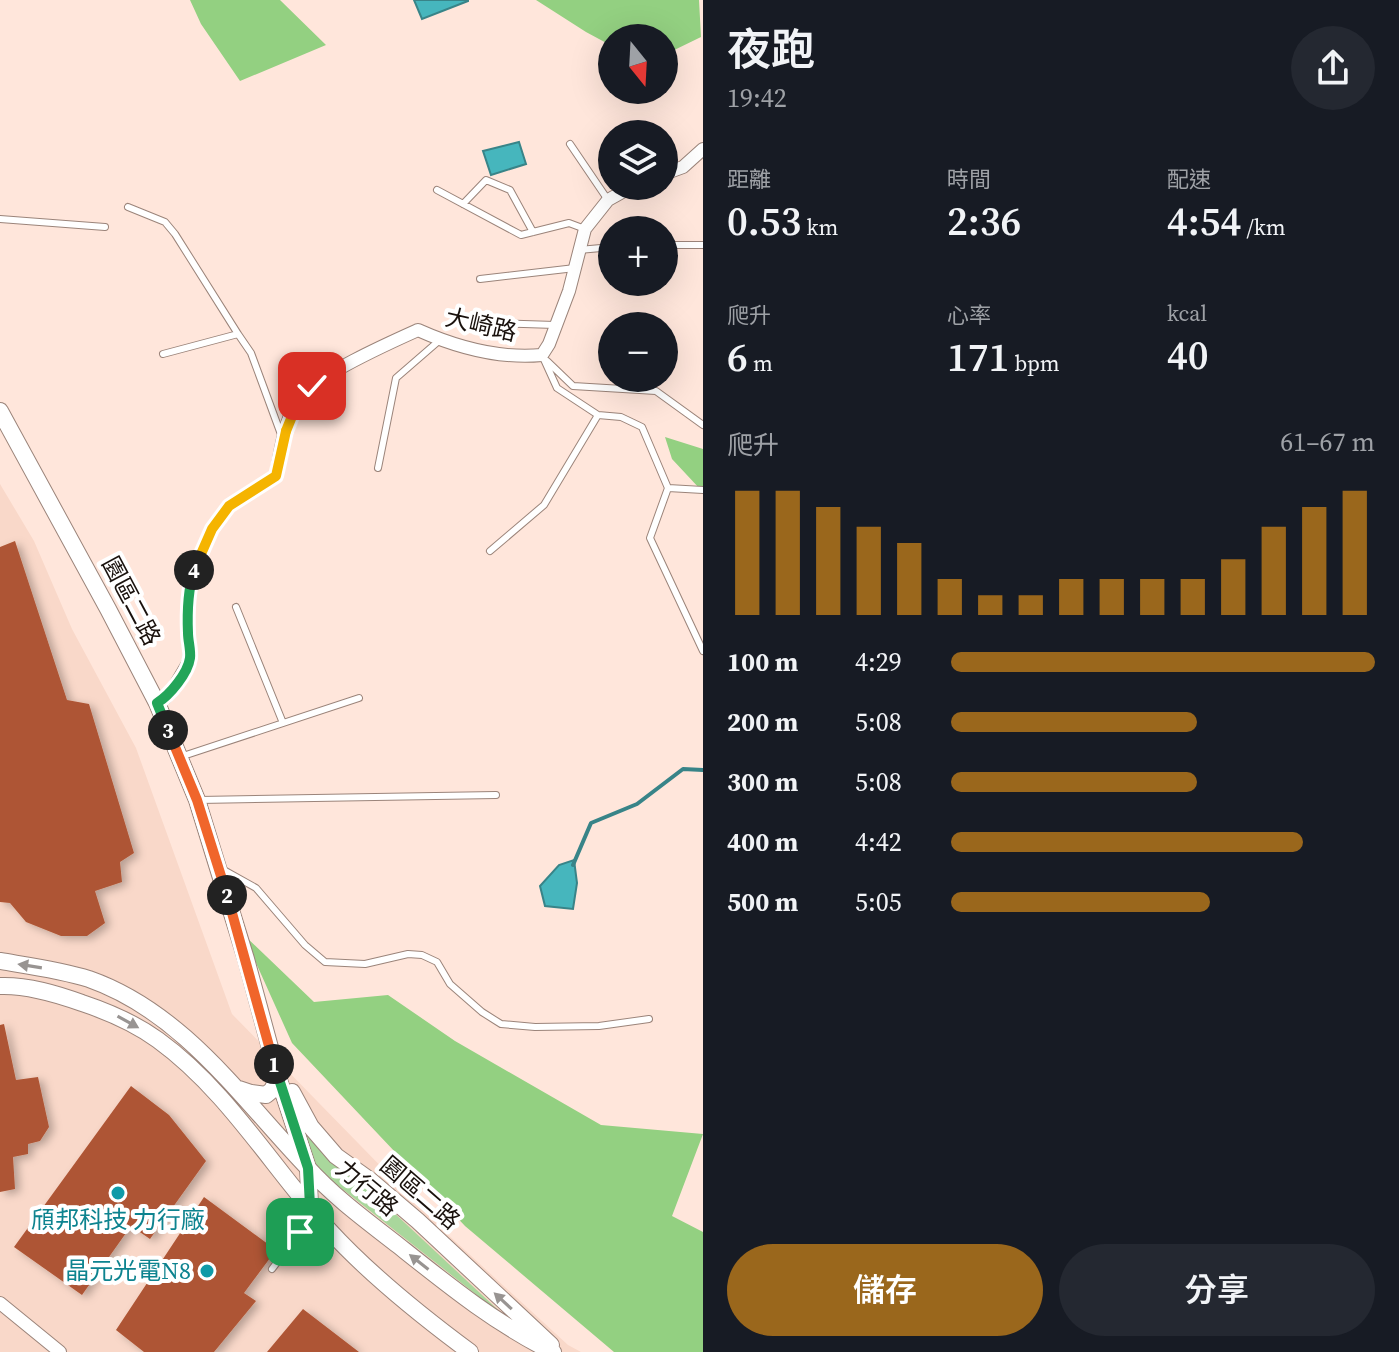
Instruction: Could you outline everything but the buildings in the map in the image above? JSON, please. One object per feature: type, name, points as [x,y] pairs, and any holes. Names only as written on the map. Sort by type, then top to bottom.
[{"type":"street","points":[[678,169],[703,149]]},
{"type":"street","name":"大崎路","points":[[157,703],[173,689],[190,660],[187,618],[190,584],[212,529],[229,506],[276,476],[283,440],[299,399],[312,386],[418,330],[501,356],[542,355],[569,291],[585,229],[608,200]]},
{"type":"street","name":"園區二路","points":[[0,411],[157,703],[197,800],[280,1067],[311,1127],[336,1156],[418,1221],[547,1342],[562,1352]]},
{"type":"street","name":"園區二路","points":[[246,959],[278,1077],[308,1168],[310,1206]]},
{"type":"street","name":"力行路","points":[[0,961],[90,980],[138,1002],[171,1026],[237,1088],[308,1168],[350,1207],[475,1306],[524,1338],[553,1352]]},
{"type":"street","name":"力行路","points":[[0,986],[14,985],[65,997],[113,1014],[157,1039],[215,1090],[344,1244],[396,1294],[470,1352]]},
{"type":"street","points":[[237,1088],[266,1095],[278,1077]]},
{"type":"street","points":[[0,1303],[60,1352]]},
{"type":"lane","points":[[570,144],[598,185]]},
{"type":"lane","points":[[463,204],[486,180],[510,190],[533,232]]},
{"type":"lane","points":[[437,190],[521,235],[569,223],[585,229]]},
{"type":"lane","points":[[128,207],[165,222],[175,234],[251,353],[283,440]]},
{"type":"lane","points":[[0,219],[105,227]]},
{"type":"lane","points":[[678,245],[703,245]]},
{"type":"lane","points":[[579,250],[598,248]]},
{"type":"lane","points":[[480,279],[575,268]]},
{"type":"lane","points":[[463,322],[555,325]]},
{"type":"lane","points":[[163,354],[238,334]]},
{"type":"lane","points":[[378,468],[396,378],[441,339]]},
{"type":"lane","points":[[542,355],[557,388],[598,415],[621,417],[642,427],[668,488],[650,538],[703,651]]},
{"type":"lane","points":[[542,355],[573,386],[656,391],[703,425]]},
{"type":"lane","points":[[490,551],[544,505],[598,415]]},
{"type":"lane","points":[[668,488],[703,490]]},
{"type":"lane","points":[[236,607],[283,723]]},
{"type":"lane","points":[[180,757],[359,698]]},
{"type":"lane","points":[[197,800],[496,795]]},
{"type":"lane","points":[[219,867],[256,888],[305,945],[325,962],[365,964],[408,954],[422,955],[437,962],[450,984],[501,1024],[599,1026],[649,1019]]},
{"type":"lane","points":[[88,1005],[98,984]]},
{"type":"lane","points":[[272,1269],[300,1232],[310,1206]]},
{"type":"shaded area","points":[[0,484],[34,541],[72,629],[136,748],[232,1014],[444,1231],[568,1345],[581,1352],[0,1352]]},
{"type":"green space","points":[[190,0],[280,0],[326,45],[240,81],[201,24]]},
{"type":"green space","points":[[536,0],[699,0],[701,37],[678,48],[678,24],[598,24],[598,38]]},
{"type":"green space","points":[[665,437],[703,449],[703,490],[672,459]]},
{"type":"green space","points":[[243,934],[314,1002],[388,995],[455,1041],[601,1125],[703,1134],[672,1216],[703,1232],[703,1352],[614,1352],[465,1226],[292,1043]]},
{"type":"green space","points":[[298,1123],[511,1322],[313,1166]]},
{"type":"water","points":[[414,0],[468,0],[468,1],[422,19]]},
{"type":"water","points":[[519,142],[526,164],[491,175],[483,151]]},
{"type":"water","points":[[574,860],[577,883],[573,909],[545,906],[540,886],[559,865]]},
{"type":"waterway","points":[[573,865],[591,823],[637,804],[683,769],[703,770]]},
{"type":"place","name":"頎邦科技 力行廠","points":[[118,1193]]},
{"type":"place","name":"晶元光電N8","points":[[207,1271]]},
{"type":"route","points":[[300,1232],[310,1206],[308,1168],[278,1077],[219,867],[197,800],[157,703],[173,689],[190,660],[187,618],[190,584],[212,529],[229,506],[276,476],[290,419],[299,399],[312,386]]}]
